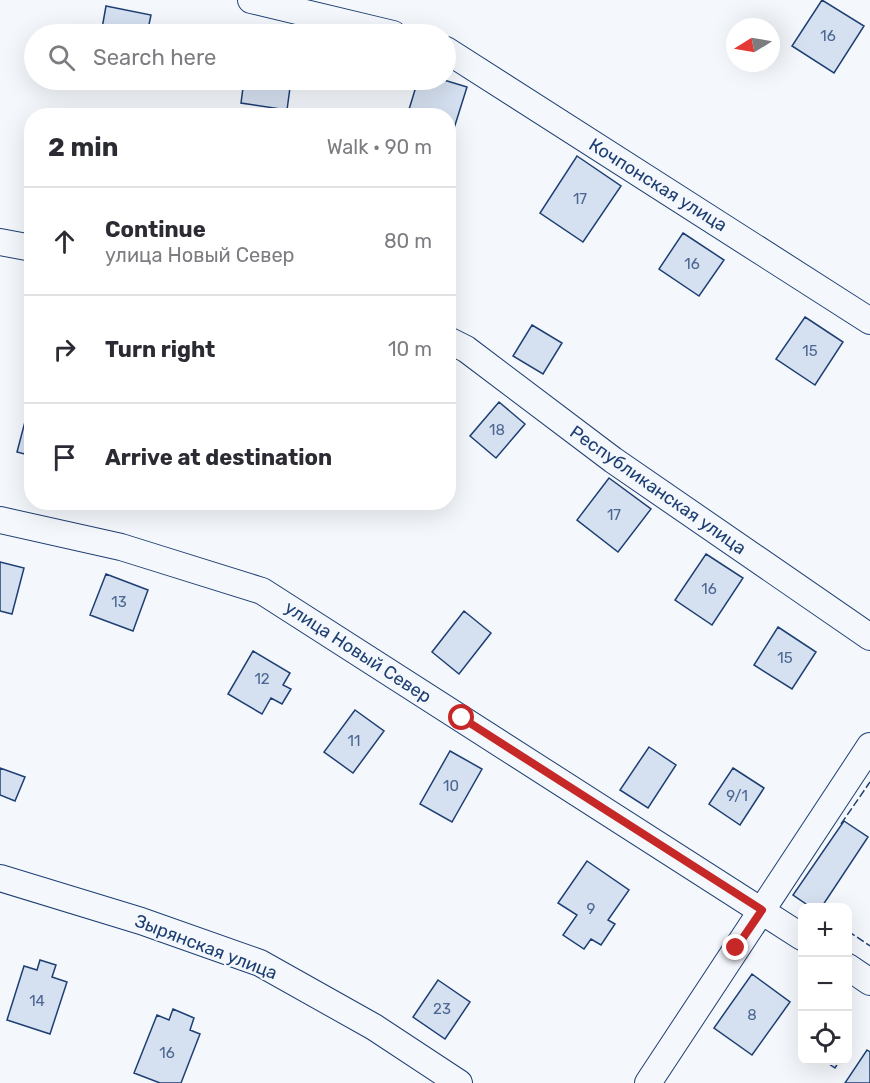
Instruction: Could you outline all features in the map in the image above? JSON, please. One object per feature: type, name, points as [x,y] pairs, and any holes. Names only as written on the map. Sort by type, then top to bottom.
[{"type":"street","points":[[251,0],[351,24]]},
{"type":"street","name":"Кочпонская улица","points":[[456,56],[870,321]]},
{"type":"street","points":[[0,242],[24,246]]},
{"type":"street","name":"Республиканская улица","points":[[456,344],[466,349],[613,460],[870,637]]},
{"type":"street","name":"улица Новый Север","points":[[0,520],[121,547],[262,591],[798,934]]},
{"type":"street","points":[[648,1083],[870,746]]},
{"type":"street","name":"Зырянская улица","points":[[0,879],[141,921],[260,963],[374,1027],[459,1083]]},
{"type":"street","points":[[852,970],[870,982]]},
{"type":"building","points":[[822,0],[864,26],[834,73],[792,46]]},
{"type":"building","points":[[106,6],[151,15],[149,24],[103,24]]},
{"type":"building","points":[[456,84],[467,87],[456,122],[456,108],[409,108],[415,90],[456,90]]},
{"type":"building","points":[[243,90],[290,90],[287,108],[241,103]]},
{"type":"building","points":[[577,156],[621,186],[583,242],[540,213]]},
{"type":"building","points":[[683,233],[724,260],[699,296],[659,269]]},
{"type":"building","points":[[805,317],[843,342],[815,385],[776,359]]},
{"type":"building","points":[[532,325],[562,343],[543,374],[513,356]]},
{"type":"building","points":[[499,402],[525,424],[496,458],[470,436]]},
{"type":"building","points":[[24,425],[24,454],[17,452]]},
{"type":"building","points":[[609,478],[651,509],[618,552],[577,520]]},
{"type":"building","points":[[706,554],[743,578],[712,625],[675,600]]},
{"type":"building","points":[[0,562],[24,568],[12,614],[0,611]]},
{"type":"building","points":[[106,574],[148,590],[133,631],[90,615]]},
{"type":"building","points":[[464,611],[491,633],[459,674],[432,652]]},
{"type":"building","points":[[778,627],[816,652],[792,689],[754,665]]},
{"type":"building","points":[[253,651],[290,673],[283,685],[291,689],[282,704],[271,698],[262,714],[228,694]]},
{"type":"building","points":[[355,710],[384,731],[353,773],[324,752]]},
{"type":"building","points":[[649,747],[676,765],[648,808],[620,790]]},
{"type":"building","points":[[450,751],[482,769],[452,822],[420,804]]},
{"type":"building","points":[[0,768],[25,777],[15,801],[0,795]]},
{"type":"building","points":[[733,768],[764,788],[740,825],[709,804]]},
{"type":"building","points":[[844,821],[868,837],[824,903],[805,903],[793,895]]},
{"type":"building","points":[[587,861],[629,890],[608,920],[615,924],[601,945],[591,939],[584,949],[563,935],[577,915],[558,903]]},
{"type":"building","points":[[40,960],[56,965],[52,977],[67,982],[50,1034],[7,1020],[24,966],[37,970]]},
{"type":"building","points":[[752,974],[790,1002],[752,1055],[714,1028]]},
{"type":"building","points":[[438,980],[470,1002],[445,1039],[413,1017]]},
{"type":"building","points":[[173,1009],[194,1018],[190,1030],[200,1034],[181,1083],[160,1083],[134,1073],[157,1015],[169,1020]]},
{"type":"building","points":[[867,1050],[870,1052],[870,1083],[845,1083]]},
{"type":"fence","points":[[841,824],[870,782]]},
{"type":"fence","points":[[852,934],[870,946]]},
{"type":"route","points":[[462,718],[762,910],[736,948]]}]
